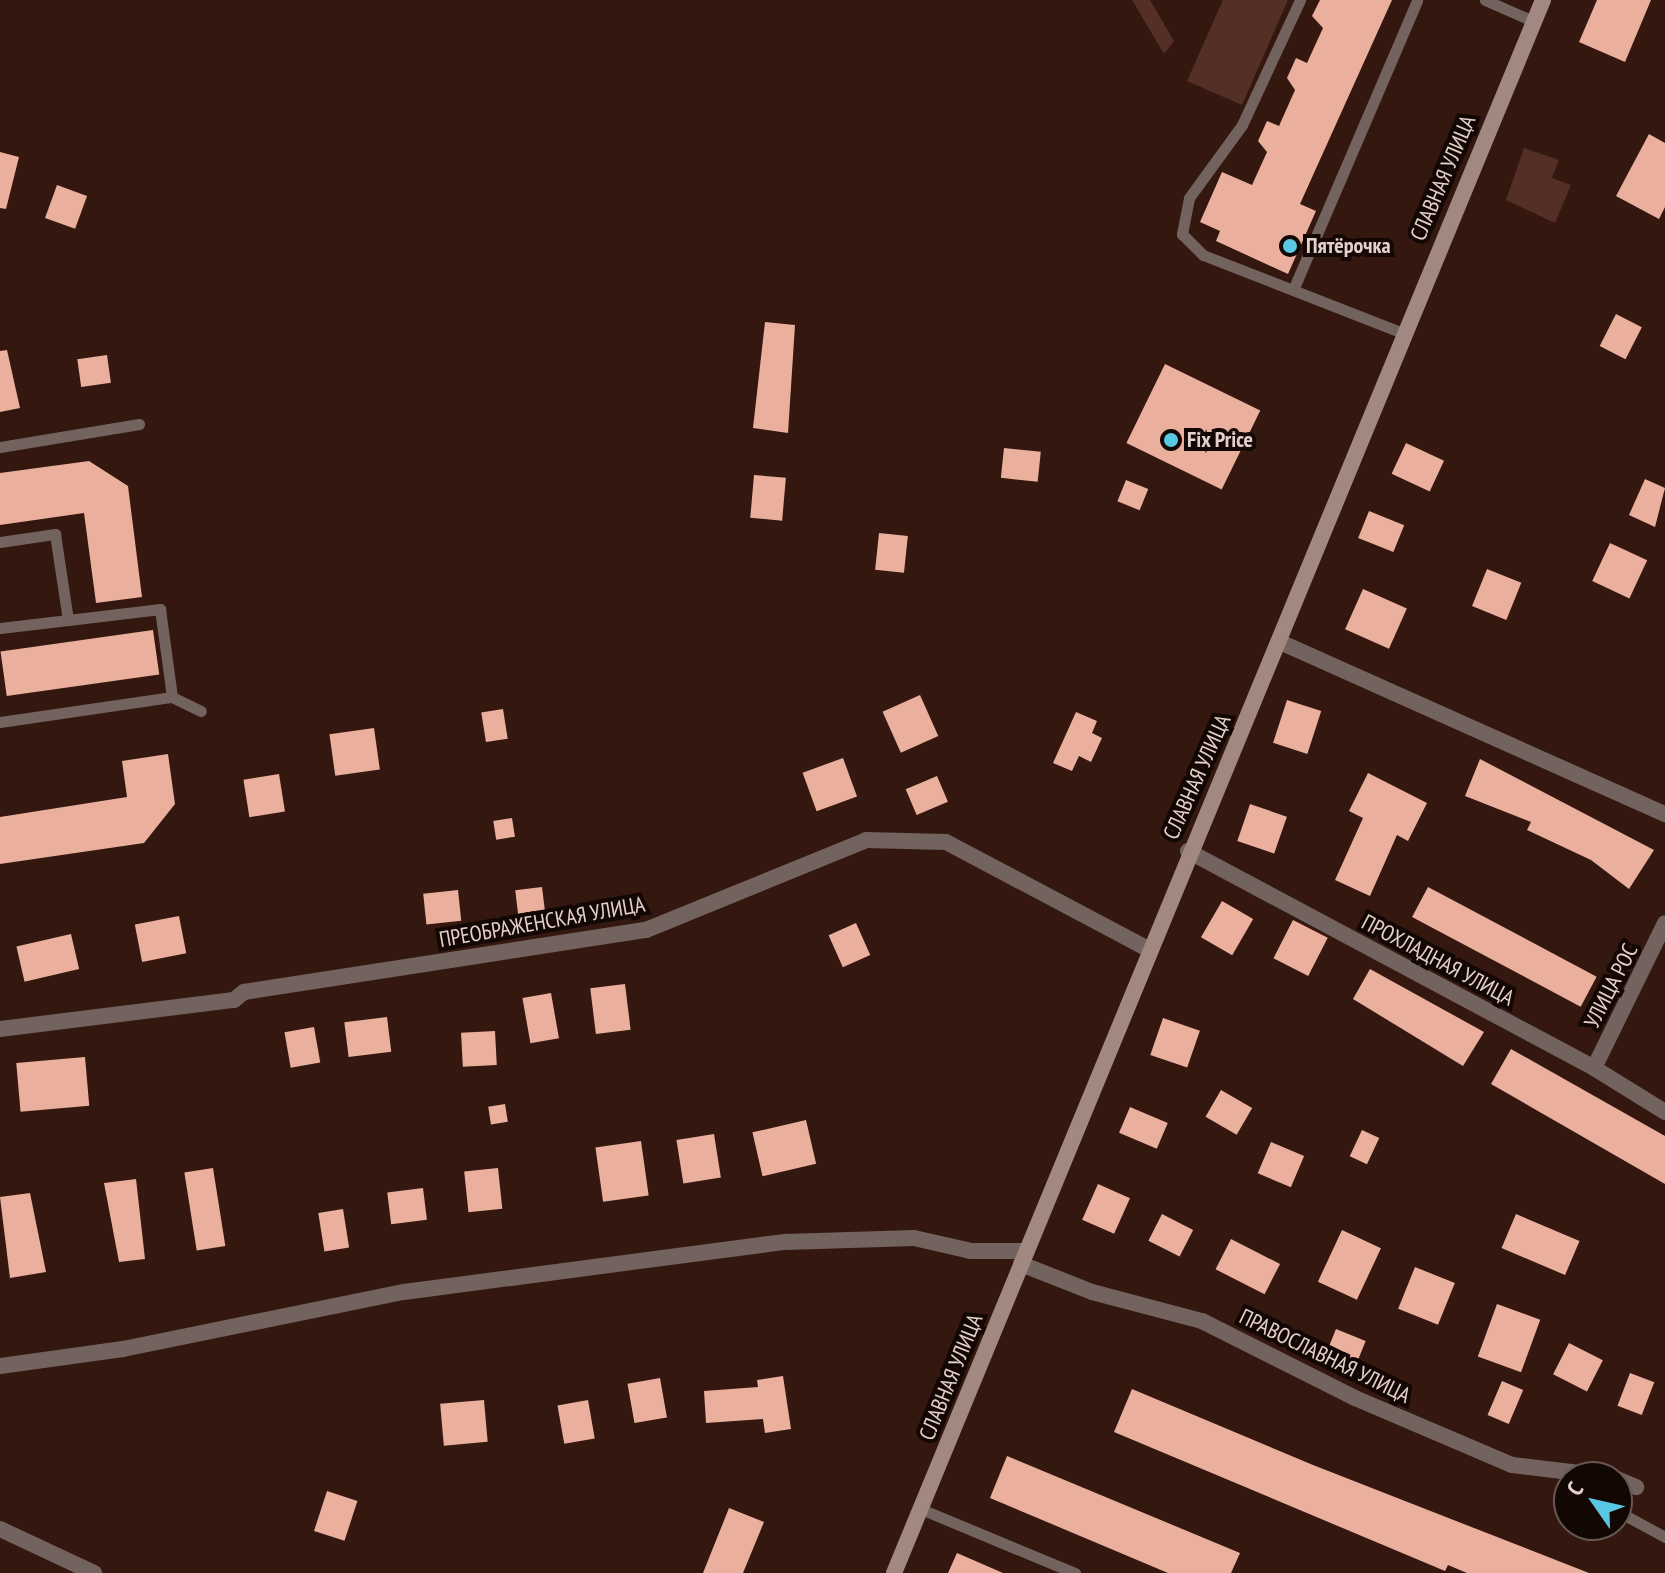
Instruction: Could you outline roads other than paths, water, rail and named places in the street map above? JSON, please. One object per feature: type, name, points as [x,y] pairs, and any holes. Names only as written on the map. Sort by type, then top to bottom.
[{"type":"street","name":"СЛАВНАЯ УЛИЦА","points":[[894,1573],[1188,851],[1280,642],[1401,332],[1543,0]]},
{"type":"street","points":[[1280,642],[1665,814]]},
{"type":"street","name":"ПРЕОБРАЖЕНСКАЯ УЛИЦА","points":[[0,1029],[234,1000],[244,992],[646,930],[866,840],[946,842],[1150,950]]},
{"type":"street","name":"ПРОХЛАДНАЯ УЛИЦА","points":[[1188,851],[1594,1068],[1665,1112]]},
{"type":"street","name":"УЛИЦА РОС","points":[[1594,1068],[1665,923]]},
{"type":"street","points":[[0,1366],[123,1349],[404,1292],[785,1242],[914,1238],[971,1251],[1024,1258]]},
{"type":"street","name":"ПРАВОСЛАВНАЯ УЛИЦА","points":[[1024,1258],[1092,1292],[1202,1321],[1355,1398],[1512,1465],[1553,1470]]},
{"type":"street","points":[[0,1529],[94,1573]]},
{"type":"lane","points":[[1300,0],[1242,125],[1202,174],[1181,222],[1193,250],[1401,332]]},
{"type":"lane","points":[[1293,290],[1417,0]]},
{"type":"lane","points":[[1485,0],[1533,21]]},
{"type":"lane","points":[[0,447],[139,424]]},
{"type":"lane","points":[[0,542],[55,534],[68,620]]},
{"type":"lane","points":[[0,628],[160,609],[172,697]]},
{"type":"lane","points":[[0,722],[172,697],[201,711]]},
{"type":"lane","points":[[921,1509],[1075,1573]]},
{"type":"lane","points":[[1633,1520],[1665,1537]]},
{"type":"place","name":"Пятёрочка","points":[[1290,246]]},
{"type":"place","name":"Fix Price","points":[[1171,440]]}]
